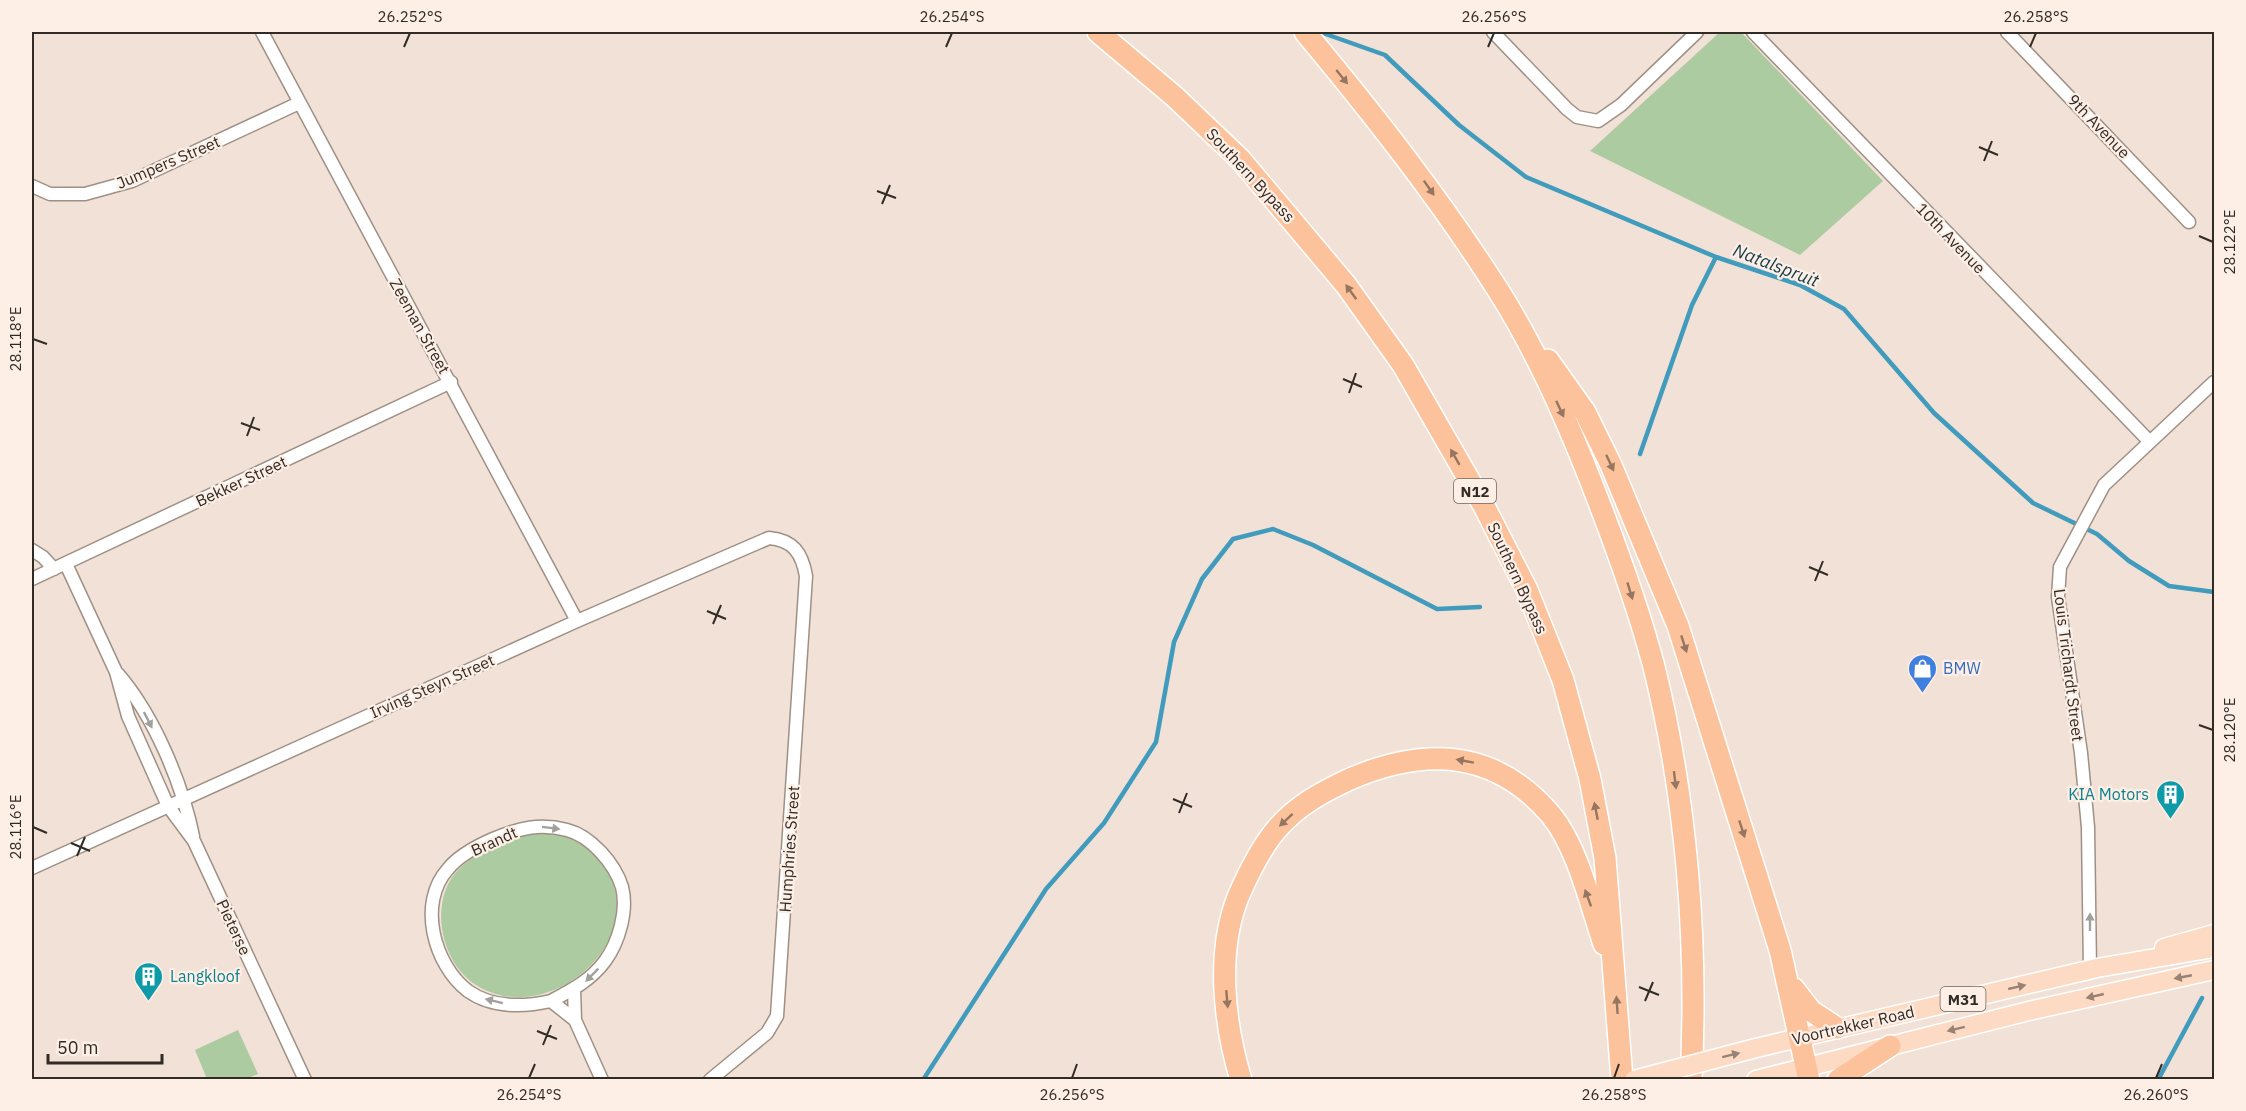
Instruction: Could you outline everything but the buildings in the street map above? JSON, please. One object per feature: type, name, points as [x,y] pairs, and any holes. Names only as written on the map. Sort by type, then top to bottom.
[{"type":"highway","name":"Southern Bypass","points":[[1098,32],[1175,97],[1240,159],[1346,285],[1403,365],[1484,506],[1527,590],[1563,680],[1590,779],[1605,858],[1624,1076]]},
{"type":"highway","points":[[1305,32],[1394,140],[1585,412],[1637,524],[1678,626],[1786,975],[1808,1073]]},
{"type":"highway","points":[[1499,291],[1533,351],[1575,441],[1618,551],[1654,667],[1672,758],[1684,850],[1693,964],[1691,1080]]},
{"type":"highway","points":[[1240,1077],[1231,1035],[1225,954],[1238,898],[1254,864],[1276,830],[1300,807],[1321,792],[1388,765],[1418,758],[1446,758],[1476,763],[1505,775],[1530,794],[1552,816],[1569,847],[1615,973]]},
{"type":"highway","points":[[1786,975],[1805,1005],[1837,1028]]},
{"type":"highway","points":[[1839,1080],[1890,1046]]},
{"type":"main road","points":[[2093,969],[2214,934]]},
{"type":"main road","name":"Voortrekker Road","points":[[1624,1076],[1756,1048],[2093,969],[2214,948]]},
{"type":"main road","name":"Voortrekker Road","points":[[1759,1079],[1808,1073],[1890,1046],[2214,970]]},
{"type":"street","name":"Zeeman Street","points":[[262,32],[577,621]]},
{"type":"street","points":[[1493,32],[1577,117],[1598,121],[1621,105],[1697,32]]},
{"type":"street","name":"10th Avenue","points":[[1753,32],[2150,442]]},
{"type":"street","name":"9th Avenue","points":[[2007,32],[2189,222]]},
{"type":"street","name":"Jumpers Street","points":[[32,186],[50,194],[85,194],[132,181],[299,103]]},
{"type":"street","name":"Bekker Street","points":[[32,579],[451,382]]},
{"type":"street","name":"Louis Trichardt Street","points":[[2093,969],[2081,753],[2058,597],[2062,559],[2100,492],[2122,465],[2214,382]]},
{"type":"street","name":"Irving Steyn Street","points":[[32,868],[577,621],[769,538],[780,539],[799,552],[805,569],[806,588]]},
{"type":"street","points":[[32,550],[43,556],[54,569]]},
{"type":"street","name":"Pieterse","points":[[66,564],[116,672],[128,716],[168,806],[194,841],[305,1080]]},
{"type":"street","name":"Humphries Street","points":[[710,1080],[767,1033],[777,1016],[806,588]]},
{"type":"street","name":"Pieterse","points":[[116,672],[128,685],[148,718],[185,798],[194,841]]},
{"type":"street","name":"Brandt","points":[[530,826],[551,826],[572,832],[590,843],[607,859],[622,888],[618,937],[605,960],[587,981],[551,1001],[527,1006],[492,1002],[469,991],[452,974],[441,956],[434,936],[431,913],[436,891],[446,870],[462,855],[512,831],[530,826]]},
{"type":"street","points":[[574,989],[575,1020],[602,1080]]},
{"type":"street","points":[[551,1001],[575,1020]]},
{"type":"green space","points":[[1720,32],[1741,32],[1883,181],[1800,255],[1590,151]]},
{"type":"green space","points":[[525,833],[568,836],[585,845],[601,862],[615,891],[616,920],[605,947],[586,970],[561,987],[532,996],[502,996],[473,983],[461,972],[446,944],[441,911],[444,894],[461,867],[483,851]]},
{"type":"green space","points":[[238,1030],[258,1074],[246,1079],[207,1079],[195,1050]]},
{"type":"waterway","name":"Natalspruit","points":[[1320,32],[1385,55],[1459,125],[1526,177],[1716,257],[1800,285],[1844,309],[1934,413],[2033,503],[2097,534],[2129,561],[2169,586],[2214,592]]},
{"type":"waterway","points":[[1640,454],[1692,305],[1716,257]]},
{"type":"waterway","points":[[923,1080],[1046,889],[1104,823],[1156,742],[1174,642],[1202,579],[1233,539],[1273,529],[1313,545],[1437,609],[1480,607]]},
{"type":"waterway","points":[[2158,1080],[2202,998]]},
{"type":"place","name":"BMW","points":[[1922,694]]},
{"type":"place","name":"KIA Motors","points":[[2170,820]]},
{"type":"place","name":"Langkloof","points":[[149,1002]]}]
